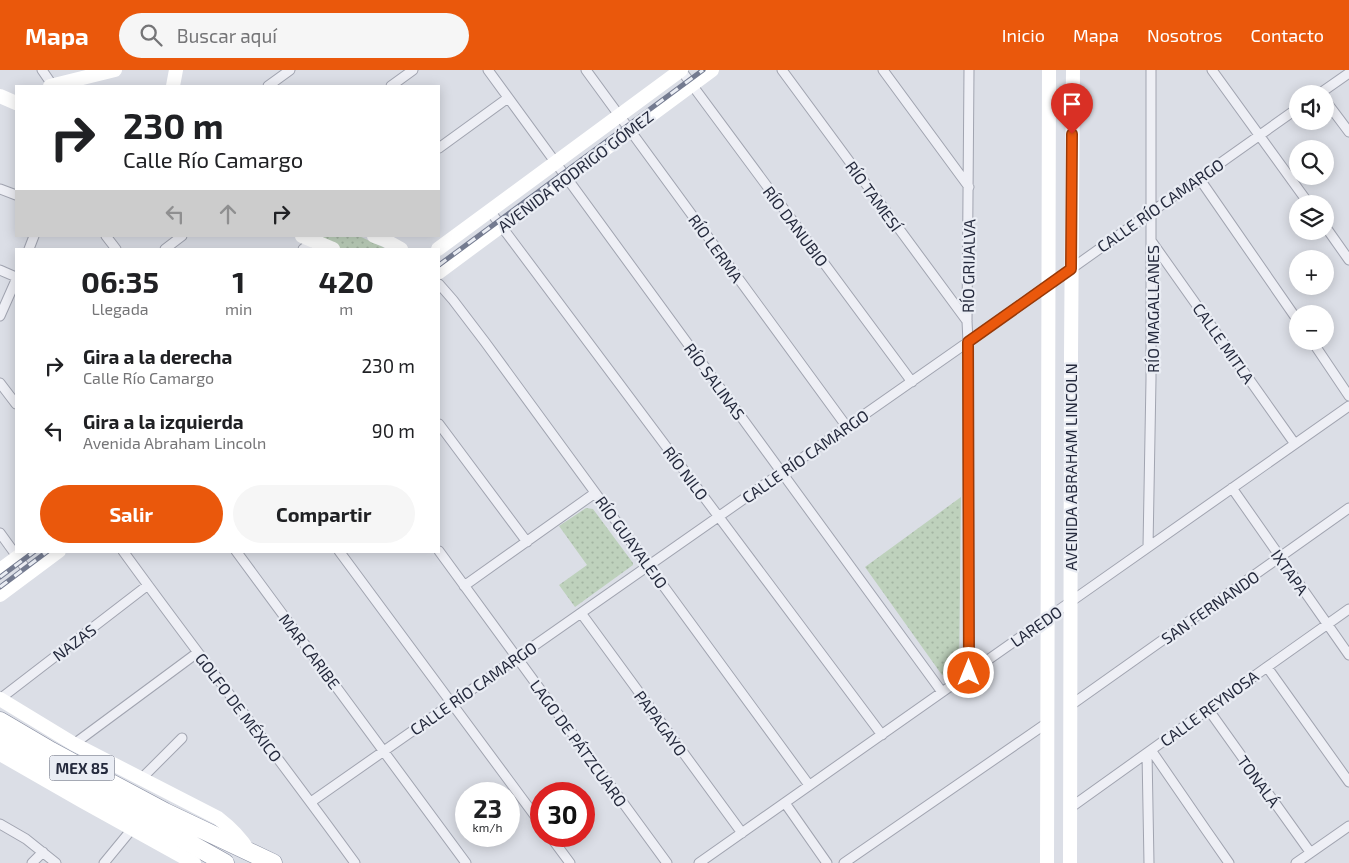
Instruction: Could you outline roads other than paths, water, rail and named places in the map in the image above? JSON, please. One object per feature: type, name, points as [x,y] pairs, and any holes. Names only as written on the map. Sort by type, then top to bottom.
[{"type":"highway","name":"MEX 85","points":[[0,721],[162,819],[225,863]]},
{"type":"highway","name":"MEX 85","points":[[0,738],[48,766],[162,819],[249,851],[273,863]]},
{"type":"main road","points":[[56,85],[115,70]]},
{"type":"main road","points":[[173,85],[176,70]]},
{"type":"main road","name":"AVENIDA RODRIGO GÓMEZ","points":[[439,248],[681,70]]},
{"type":"main road","name":"AVENIDA RODRIGO GÓMEZ","points":[[440,271],[712,70]]},
{"type":"main road","points":[[1047,863],[1049,70]]},
{"type":"main road","name":"AVENIDA ABRAHAM LINCOLN","points":[[1070,863],[1073,70]]},
{"type":"main road","points":[[0,96],[15,92]]},
{"type":"main road","points":[[0,96],[15,103]]},
{"type":"main road","points":[[377,237],[399,248]]},
{"type":"main road","points":[[306,242],[329,248]]},
{"type":"main road","points":[[0,595],[56,553]]},
{"type":"main road","points":[[0,570],[22,554]]},
{"type":"main road","points":[[0,699],[74,744],[218,818],[236,832],[249,851]]},
{"type":"main road","points":[[0,754],[194,863]]},
{"type":"street","points":[[42,70],[51,85]]},
{"type":"street","points":[[269,85],[290,70]]},
{"type":"street","points":[[392,85],[413,70]]},
{"type":"street","name":"RÍO SALINAS","points":[[488,70],[942,692]]},
{"type":"street","name":"RÍO LERMA","points":[[586,70],[847,427]]},
{"type":"street","name":"RÍO DANUBIO","points":[[681,70],[912,382]]},
{"type":"street","name":"RÍO TAMESÍ","points":[[782,70],[967,321]]},
{"type":"street","points":[[883,70],[969,188]]},
{"type":"street","name":"RÍO GRIJALVA","points":[[969,70],[967,321],[969,673]]},
{"type":"street","name":"RÍO MAGALLANES","points":[[1148,547],[1152,380],[1152,70]]},
{"type":"street","points":[[1218,72],[1303,195]]},
{"type":"street","points":[[1334,85],[1349,73]]},
{"type":"street","points":[[440,147],[508,98]]},
{"type":"street","points":[[1334,112],[1349,132]]},
{"type":"street","name":"CALLE RÍO CAMARGO","points":[[311,802],[912,382],[1289,114]]},
{"type":"street","points":[[1199,178],[1289,308]]},
{"type":"street","points":[[0,188],[15,195]]},
{"type":"street","name":"RÍO NILO","points":[[490,210],[882,735]]},
{"type":"street","points":[[107,237],[115,248]]},
{"type":"street","points":[[166,248],[181,237]]},
{"type":"street","points":[[1334,239],[1349,260]]},
{"type":"street","name":"CALLE MITLA","points":[[1152,242],[1295,444]]},
{"type":"street","points":[[0,270],[15,278]]},
{"type":"street","points":[[0,316],[15,280]]},
{"type":"street","name":"RÍO GUAYALEJO","points":[[440,285],[491,350],[809,785]]},
{"type":"street","name":"RÍO GUAYALEJO","points":[[440,294],[453,300]]},
{"type":"street","points":[[1318,350],[1349,396]]},
{"type":"street","points":[[0,383],[15,403]]},
{"type":"street","name":"LAREDO","points":[[699,863],[1349,406]]},
{"type":"street","points":[[440,425],[527,542]]},
{"type":"street","name":"IXTAPA","points":[[1232,488],[1349,655]]},
{"type":"street","points":[[464,586],[596,493]]},
{"type":"street","name":"SAN FERNANDO","points":[[1071,705],[1349,508]]},
{"type":"street","points":[[0,533],[15,547]]},
{"type":"street","name":"LAGO DE PÁTZCUARO","points":[[440,552],[666,863]]},
{"type":"street","name":"GOLFO DE MÉXICO","points":[[124,553],[355,863]]},
{"type":"street","name":"MAR CARIBE","points":[[237,553],[466,863]]},
{"type":"street","points":[[340,553],[530,809]]},
{"type":"street","points":[[22,554],[29,573]]},
{"type":"street","name":"NAZAS","points":[[0,699],[148,585]]},
{"type":"street","name":"CALLE REYNOSA","points":[[1070,808],[1349,609]]},
{"type":"street","name":"PAPAGAYO","points":[[581,613],[742,833]]},
{"type":"street","points":[[74,744],[198,653]]},
{"type":"street","points":[[1267,666],[1349,782]]},
{"type":"street","name":"TONALÁ","points":[[1208,709],[1310,852]]},
{"type":"street","points":[[844,863],[1047,723]]},
{"type":"street","points":[[141,779],[182,738]]},
{"type":"street","points":[[1149,751],[1149,863]]},
{"type":"street","points":[[1149,751],[1230,863]]},
{"type":"street","points":[[785,802],[827,863]]},
{"type":"street","points":[[0,824],[26,839],[56,863]]},
{"type":"street","points":[[1296,863],[1349,826]]},
{"type":"street","points":[[104,863],[132,829]]},
{"type":"street","points":[[558,847],[570,863]]},
{"type":"street","points":[[32,863],[43,852]]},
{"type":"railway","points":[[440,264],[703,70]]},
{"type":"railway","points":[[0,577],[32,553]]},
{"type":"railway","points":[[0,587],[45,553]]}]
